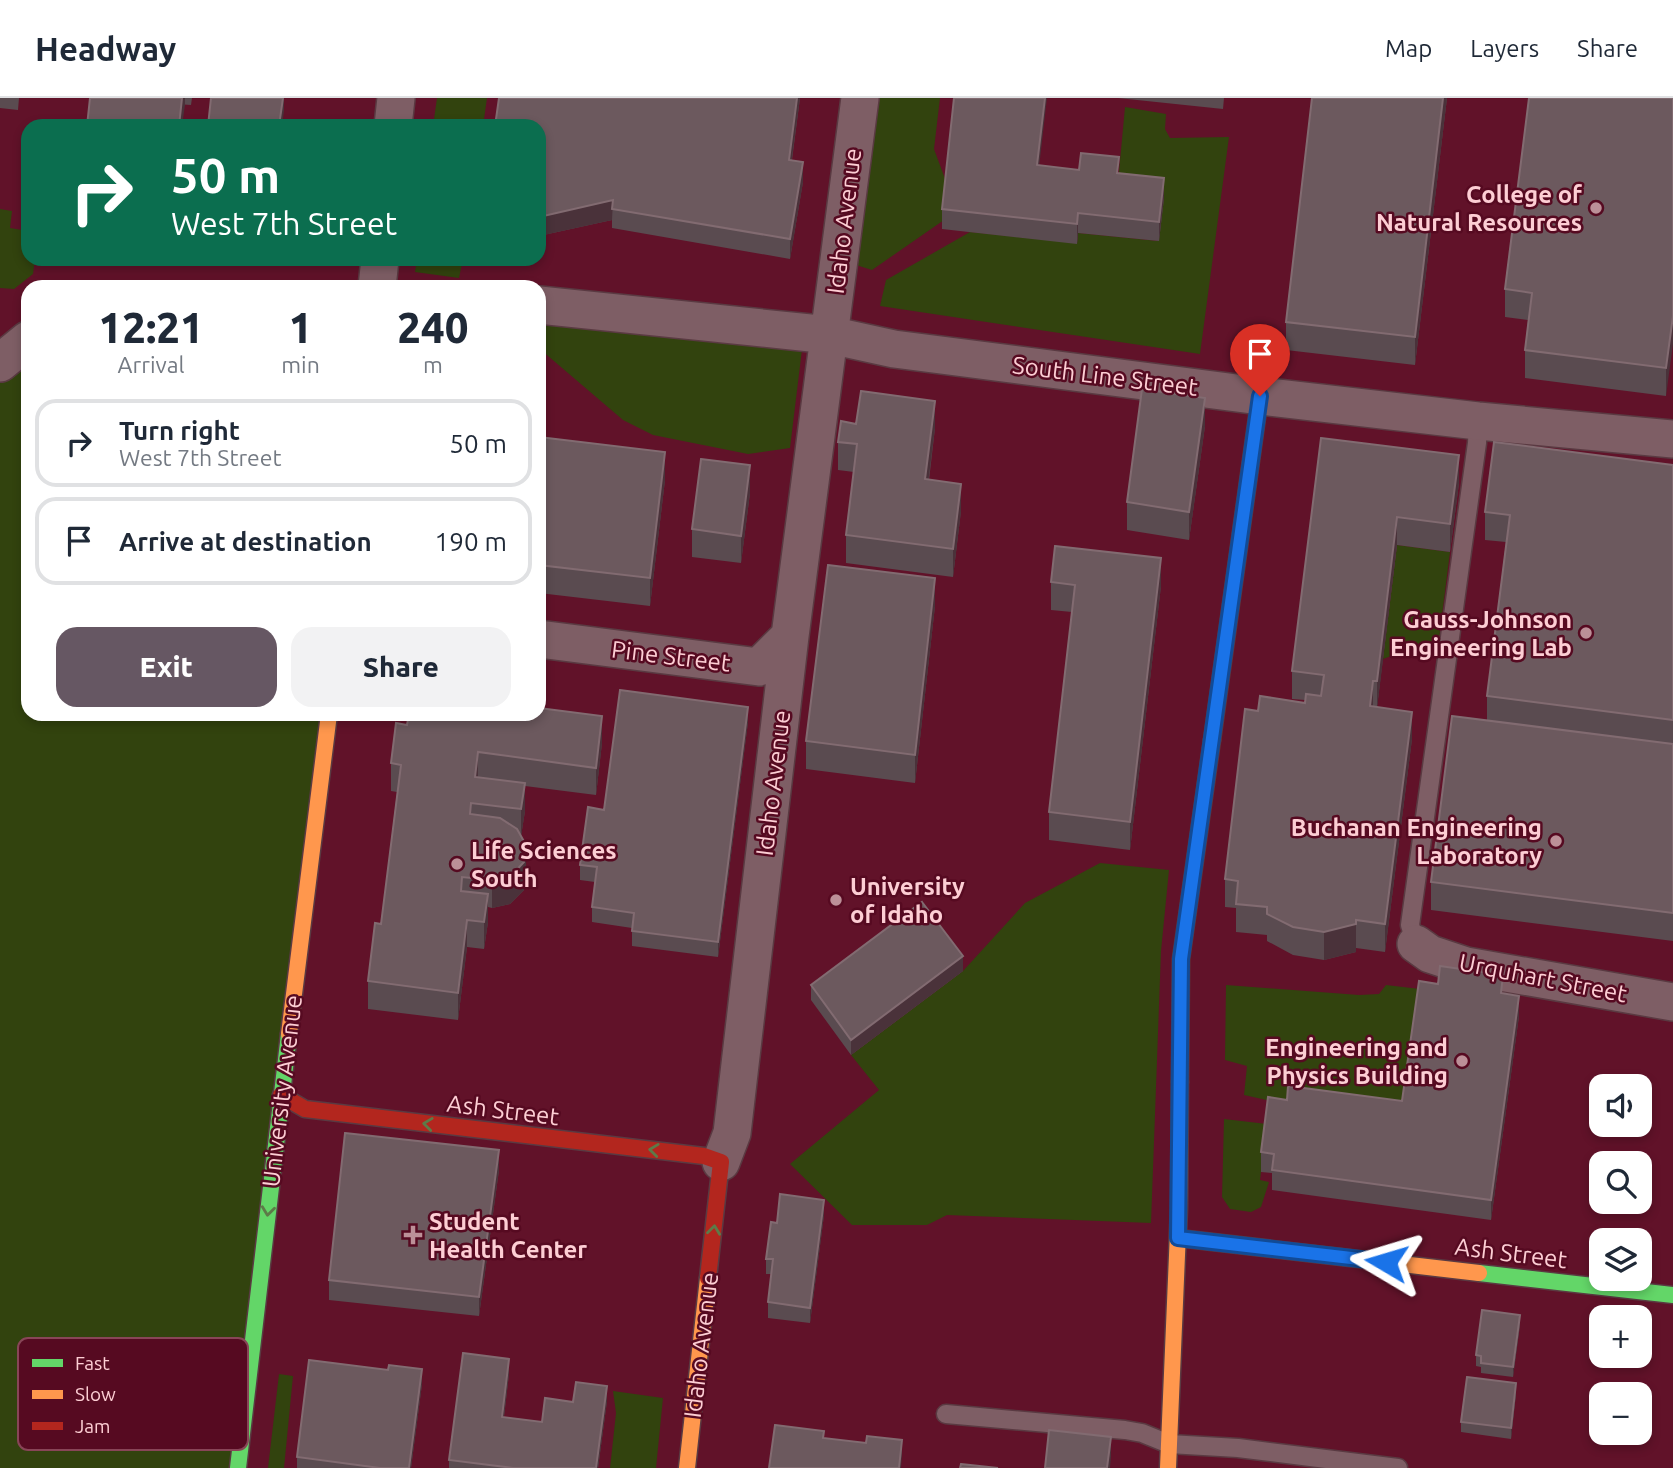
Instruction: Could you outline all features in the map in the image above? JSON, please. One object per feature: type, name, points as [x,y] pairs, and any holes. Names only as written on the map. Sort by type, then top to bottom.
[{"type":"street","points":[[394,119],[396,98]]},
{"type":"street","name":"Idaho Avenue","points":[[687,1468],[721,1162],[732,1133],[790,636],[860,98]]},
{"type":"street","name":"South Line Street","points":[[546,306],[830,335],[894,349],[1260,396],[1478,421],[1673,439]]},
{"type":"street","points":[[0,363],[21,346]]},
{"type":"street","points":[[1168,1468],[1178,1238],[1181,959],[1260,396]]},
{"type":"street","name":"Pine Street","points":[[546,640],[759,667],[790,636]]},
{"type":"street","name":"University Avenue","points":[[248,1381],[328,721]]},
{"type":"street","name":"Urquhart Street","points":[[1416,944],[1430,954],[1466,966],[1673,1002]]},
{"type":"street","name":"Ash Street","points":[[281,1095],[306,1109],[704,1156],[721,1162]]},
{"type":"street","name":"Ash Street","points":[[1178,1238],[1673,1295]]},
{"type":"street","name":"University Avenue","points":[[238,1468],[240,1450]]},
{"type":"lane","points":[[1416,944],[1410,925],[1478,421]]},
{"type":"lane","points":[[946,1414],[1125,1430],[1142,1433],[1169,1444],[1238,1448],[1398,1468]]},
{"type":"shaded area","name":"University of Idaho","points":[[0,98],[1673,98],[1673,1468],[0,1468]]},
{"type":"green space","points":[[437,98],[487,98],[484,119],[434,119]]},
{"type":"green space","points":[[875,98],[940,98],[934,149],[957,211],[872,270],[856,265]]},
{"type":"green space","points":[[1125,107],[1166,114],[1165,129],[1170,138],[1229,137],[1200,354],[880,306],[886,280],[970,232],[1077,243],[1078,233],[1158,241],[1117,193]]},
{"type":"green space","points":[[0,209],[12,211],[10,228],[21,230],[21,266],[34,266],[33,274],[21,280],[21,283],[14,289],[0,288]]},
{"type":"green space","points":[[416,266],[462,266],[459,278],[415,272]]},
{"type":"green space","points":[[546,305],[804,333],[790,448],[748,454],[653,435],[623,420],[546,354]]},
{"type":"green space","points":[[21,346],[21,721],[328,721],[248,1385],[248,1338],[18,1338],[18,1450],[240,1450],[238,1468],[0,1468],[0,363]]},
{"type":"green space","points":[[1397,545],[1450,552],[1439,639],[1383,659]]},
{"type":"green space","points":[[1100,863],[1169,870],[1161,951],[1151,1223],[947,1215],[927,1225],[852,1225],[790,1164],[879,1090],[851,1055],[963,971],[1025,903]]},
{"type":"green space","points":[[1226,985],[1359,995],[1379,994],[1386,985],[1420,989],[1402,1121],[1288,1105],[1244,1095],[1247,1066],[1225,1060]]},
{"type":"green space","points":[[1224,1119],[1267,1124],[1260,1180],[1269,1182],[1261,1207],[1251,1212],[1230,1209],[1222,1197]]},
{"type":"green space","points":[[279,1374],[293,1376],[284,1468],[268,1468]]},
{"type":"green space","points":[[613,1391],[663,1398],[656,1468],[610,1468],[616,1413]]},
{"type":"building","points":[[90,98],[182,98],[180,119],[88,119]]},
{"type":"building","points":[[211,98],[283,98],[280,119],[209,119]]},
{"type":"building","points":[[499,98],[797,98],[789,160],[803,162],[790,239],[612,209],[613,200],[546,215],[546,119],[496,119]]},
{"type":"building","points":[[954,98],[1045,98],[1037,165],[1079,170],[1081,153],[1119,157],[1117,173],[1164,178],[1159,222],[1078,213],[1077,224],[942,209]]},
{"type":"building","points":[[1312,98],[1443,98],[1415,337],[1286,322]]},
{"type":"building","name":"College of Natural Resources","points":[[1529,98],[1673,98],[1673,316],[1666,368],[1525,350],[1532,293],[1505,289]]},
{"type":"building","points":[[1142,389],[1205,398],[1189,512],[1127,502]]},
{"type":"building","points":[[861,391],[935,401],[925,479],[961,484],[953,549],[846,535],[857,444],[838,442],[841,421],[856,424]]},
{"type":"building","points":[[546,438],[665,452],[650,578],[546,566]]},
{"type":"building","points":[[1321,438],[1459,455],[1450,524],[1397,517],[1377,681],[1373,681],[1370,706],[1412,712],[1385,924],[1356,920],[1356,924],[1324,932],[1293,927],[1267,914],[1267,907],[1236,904],[1238,881],[1225,879],[1245,709],[1258,711],[1260,696],[1305,703],[1306,694],[1321,696],[1324,675],[1292,671]]},
{"type":"building","name":"Gauss-Johnson Engineering Lab","points":[[1494,442],[1673,465],[1673,720],[1487,696],[1510,515],[1485,512]]},
{"type":"building","points":[[701,459],[750,465],[741,536],[692,529]]},
{"type":"building","points":[[1055,546],[1161,558],[1130,822],[1049,812],[1075,585],[1051,582]]},
{"type":"building","points":[[828,565],[935,578],[915,755],[806,741]]},
{"type":"building","points":[[620,690],[748,707],[718,942],[632,931],[634,913],[592,907],[597,867],[580,865],[588,807],[604,810]]},
{"type":"building","name":"Life Sciences South","points":[[546,709],[602,716],[596,768],[478,752],[475,777],[525,783],[521,809],[471,803],[470,814],[500,818],[517,829],[526,845],[524,862],[510,877],[492,880],[462,877],[461,891],[488,894],[484,922],[467,920],[458,993],[368,981],[375,923],[381,924],[401,765],[391,763],[396,723],[407,725],[408,721],[546,721]]},
{"type":"building","name":"Buchanan Engineering Laboratory","points":[[1452,716],[1673,744],[1673,913],[1431,882]]},
{"type":"building","points":[[922,902],[963,956],[851,1040],[811,985]]},
{"type":"building","name":"Engineering and Physics Building","points":[[1440,966],[1503,975],[1501,993],[1519,996],[1491,1200],[1272,1170],[1274,1154],[1261,1152],[1268,1097],[1287,1100],[1288,1086],[1402,1101],[1419,981],[1438,984]]},
{"type":"building","name":"Student Health Center","points":[[345,1133],[499,1150],[479,1297],[329,1280]]},
{"type":"building","points":[[780,1194],[824,1200],[810,1308],[768,1302],[773,1259],[766,1259],[771,1222],[777,1223]]},
{"type":"building","points":[[1482,1310],[1520,1315],[1513,1367],[1481,1363],[1481,1356],[1476,1355]]},
{"type":"building","points":[[463,1353],[509,1359],[502,1417],[542,1422],[545,1398],[573,1402],[576,1382],[607,1386],[596,1468],[513,1468],[449,1460]]},
{"type":"building","points":[[309,1360],[388,1370],[389,1365],[422,1369],[409,1468],[380,1468],[297,1457]]},
{"type":"building","points":[[1467,1377],[1516,1383],[1511,1428],[1461,1422]]},
{"type":"building","points":[[775,1425],[824,1431],[823,1438],[866,1443],[867,1436],[902,1440],[899,1468],[769,1468]]},
{"type":"building","points":[[1049,1430],[1111,1437],[1107,1468],[1045,1468]]},
{"type":"building","points":[[961,1464],[998,1468],[960,1468]]},
{"type":"traffic: fast","points":[[248,1383],[289,1034]]},
{"type":"traffic: fast","points":[[1479,1273],[1673,1295]]},
{"type":"traffic: fast","points":[[238,1468],[240,1450]]},
{"type":"traffic: slow","points":[[1212,740],[1260,396]]},
{"type":"traffic: slow","points":[[289,1034],[328,721]]},
{"type":"traffic: slow","points":[[1168,1468],[1179,1208],[1180,1082]]},
{"type":"traffic: slow","points":[[1178,1238],[1479,1273]]},
{"type":"traffic: slow","points":[[687,1468],[708,1278]]},
{"type":"traffic: jam","points":[[1180,1082],[1181,959],[1212,740]]},
{"type":"traffic: jam","points":[[281,1095],[305,1109],[704,1156],[721,1162],[708,1278]]},
{"type":"place","name":"College of Natural Resources","points":[[1596,208]]},
{"type":"place","name":"Gauss-Johnson Engineering Lab","points":[[1586,633]]},
{"type":"place","name":"Buchanan Engineering Laboratory","points":[[1556,841]]},
{"type":"place","name":"Life Sciences South","points":[[457,864]]},
{"type":"place","name":"University of Idaho","points":[[836,900]]},
{"type":"place","name":"Engineering and Physics Building","points":[[1462,1061]]},
{"type":"place","name":"Student Health Center","points":[[413,1235]]},
{"type":"route","points":[[1260,396],[1181,959],[1178,1238],[1386,1262]]}]
